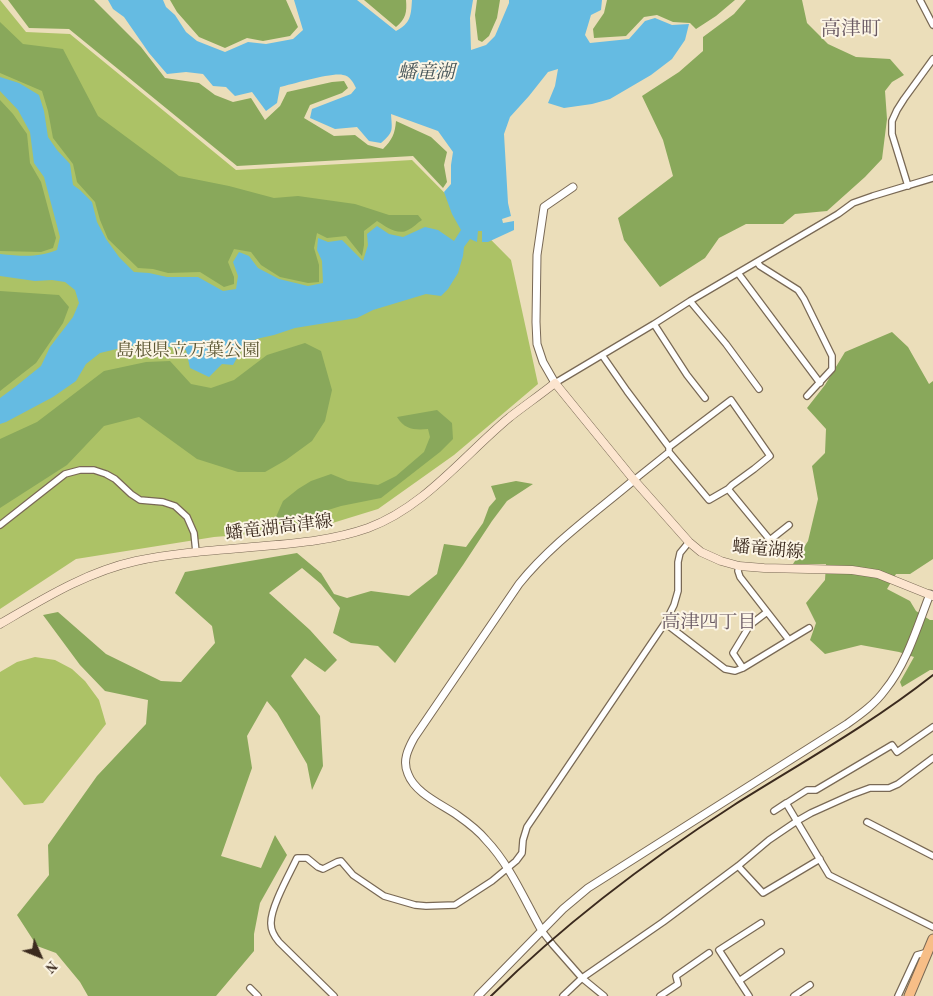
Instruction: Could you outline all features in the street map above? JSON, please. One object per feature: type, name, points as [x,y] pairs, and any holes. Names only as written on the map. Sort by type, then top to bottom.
[{"type":"highway","points":[[909,996],[933,940]]},
{"type":"main road","name":"蟠竜湖線","points":[[555,383],[634,480],[689,542],[701,552],[721,561],[739,566],[852,570],[878,574],[931,595]]},
{"type":"main road","name":"蟠竜湖高津線","points":[[0,624],[50,594],[81,580],[136,561],[196,552],[309,542],[368,528],[394,515],[424,496],[510,417],[555,383]]},
{"type":"main road","points":[[931,595],[933,586]]},
{"type":"street","points":[[920,0],[933,24]]},
{"type":"street","points":[[908,186],[892,134],[892,121],[904,99],[933,59]]},
{"type":"street","points":[[573,187],[544,207],[537,255],[537,344],[543,362],[555,383],[853,204],[933,178]]},
{"type":"street","points":[[757,262],[760,266],[798,290],[832,356],[832,370],[807,396]]},
{"type":"street","points":[[738,273],[820,383]]},
{"type":"street","points":[[690,301],[726,344],[759,389]]},
{"type":"street","points":[[654,324],[687,375],[705,398]]},
{"type":"street","points":[[602,355],[669,450],[709,500],[728,489],[770,456],[731,400],[669,450],[545,554],[532,568],[502,608],[414,738],[408,749],[405,762],[407,774],[428,797],[473,827],[486,839],[507,867],[542,931],[582,978],[604,996]]},
{"type":"street","points":[[0,525],[65,474],[80,470],[94,470],[115,479],[140,500],[163,502],[175,506],[187,517],[194,533],[196,552]]},
{"type":"street","points":[[728,489],[770,540],[789,525]]},
{"type":"street","points":[[334,996],[278,942],[272,933],[272,911],[297,858],[307,858],[318,867],[323,868],[341,861],[354,875],[384,896],[415,905],[456,905],[492,881],[516,861],[522,853],[527,827],[665,623],[678,592],[678,562],[680,553],[689,542]]},
{"type":"street","points":[[739,566],[740,577],[789,640]]},
{"type":"street","points":[[478,996],[563,910],[588,888],[847,724],[866,710],[885,691],[898,672],[931,595]]},
{"type":"street","points":[[743,668],[733,653],[750,625],[767,612]]},
{"type":"street","points":[[665,623],[725,669],[736,671],[809,628]]},
{"type":"street","points":[[933,727],[897,752],[892,745],[816,790],[807,790],[774,811],[786,803],[797,821],[820,859],[829,875],[933,927]]},
{"type":"street","points":[[563,996],[582,978],[663,922],[738,866],[769,840],[797,821],[811,813],[870,788],[889,788],[898,784],[933,758]]},
{"type":"street","points":[[867,822],[933,856]]},
{"type":"street","points":[[738,866],[763,893],[820,859]]},
{"type":"street","points":[[749,996],[719,950],[761,923]]},
{"type":"street","points":[[739,981],[781,952]]},
{"type":"street","points":[[898,996],[917,955],[928,952]]},
{"type":"street","points":[[660,996],[678,984],[676,976],[709,953]]},
{"type":"street","points":[[794,996],[810,985]]},
{"type":"street","points":[[250,988],[258,996]]},
{"type":"green space","name":"島根県立万葉公園","points":[[0,0],[26,32],[70,34],[236,170],[412,160],[511,260],[538,384],[454,455],[378,509],[313,529],[214,537],[76,559],[0,609]]},
{"type":"green space","points":[[8,0],[94,0],[141,47],[165,78],[199,83],[215,95],[233,102],[251,98],[265,120],[280,106],[287,92],[344,81],[348,88],[342,93],[310,105],[304,118],[334,136],[355,135],[368,145],[383,149],[389,143],[395,130],[396,121],[431,137],[447,152],[444,165],[447,182],[443,188],[413,156],[237,166],[69,29],[29,28]]},
{"type":"green space","points":[[170,0],[286,0],[298,27],[290,36],[263,41],[247,38],[225,48],[199,37],[177,12]]},
{"type":"green space","points":[[364,0],[406,0],[405,15],[396,27]]},
{"type":"green space","points":[[477,0],[500,0],[497,18],[489,36],[482,42],[478,40],[475,15]]},
{"type":"green space","points":[[607,0],[735,0],[716,16],[696,29],[690,23],[673,22],[657,15],[644,17],[626,36],[594,38],[593,29],[604,13]]},
{"type":"green space","points":[[746,0],[802,0],[807,23],[828,44],[856,57],[890,59],[904,75],[892,82],[885,91],[887,119],[882,159],[827,211],[795,214],[783,224],[746,224],[719,238],[705,258],[660,287],[624,240],[618,218],[673,176],[663,140],[642,96],[679,72],[703,51],[703,37],[734,14]]},
{"type":"green space","points":[[0,22],[23,44],[63,49],[98,116],[179,176],[229,186],[274,198],[298,196],[355,204],[389,215],[418,215],[422,220],[404,232],[392,230],[377,221],[364,231],[362,256],[346,236],[327,238],[317,233],[314,248],[319,265],[319,282],[308,283],[280,277],[261,265],[251,252],[234,249],[228,262],[234,277],[234,284],[224,287],[200,272],[168,273],[138,268],[108,239],[95,202],[77,182],[73,164],[53,138],[42,91],[0,73]]},
{"type":"green space","points":[[0,100],[27,134],[30,163],[41,182],[56,238],[53,248],[41,252],[0,251]]},
{"type":"green space","points":[[0,291],[59,295],[69,307],[63,323],[36,363],[0,391]]},
{"type":"green space","points":[[892,332],[908,347],[929,384],[933,381],[933,559],[910,574],[896,574],[887,589],[910,601],[916,611],[933,620],[933,670],[902,687],[900,682],[914,657],[899,652],[861,645],[825,654],[810,640],[816,623],[806,603],[825,580],[826,564],[793,564],[808,541],[818,499],[812,466],[825,453],[826,429],[807,408],[825,385],[845,352]]},
{"type":"green space","points":[[305,343],[321,351],[332,390],[325,421],[312,441],[286,460],[265,472],[238,472],[197,459],[139,417],[104,426],[67,465],[0,508],[0,439],[37,422],[104,371],[146,362],[170,361],[191,384],[211,388],[234,380],[267,355]]},
{"type":"green space","points":[[437,410],[452,423],[453,439],[440,452],[381,498],[341,506],[299,519],[275,519],[283,501],[311,481],[331,474],[348,481],[378,485],[396,476],[424,452],[430,437],[428,429],[407,427],[397,417]]},
{"type":"green space","points":[[516,481],[533,484],[507,501],[395,663],[378,646],[351,643],[333,633],[340,608],[321,584],[302,568],[269,593],[310,630],[337,660],[325,672],[305,658],[291,676],[320,716],[323,766],[312,790],[307,764],[277,713],[267,701],[247,736],[252,768],[221,856],[261,868],[275,835],[287,855],[260,903],[254,934],[254,951],[216,996],[88,996],[80,982],[56,953],[37,946],[17,915],[49,875],[48,845],[97,776],[146,724],[148,700],[105,691],[80,665],[43,615],[58,612],[106,654],[161,681],[181,682],[215,643],[212,626],[175,593],[185,572],[297,553],[321,573],[334,594],[347,598],[371,591],[409,596],[437,574],[444,544],[466,547],[483,523],[489,507],[496,499],[491,486]]},
{"type":"green space","points":[[35,657],[55,660],[72,669],[85,681],[99,700],[106,724],[43,803],[24,805],[0,776],[0,672],[17,662]]},
{"type":"water","name":"蟠竜湖","points":[[108,0],[163,0],[166,7],[175,15],[186,32],[197,41],[225,52],[248,42],[266,44],[293,39],[303,30],[294,0],[357,0],[396,31],[407,22],[412,0],[473,0],[470,18],[471,50],[486,45],[495,36],[509,0],[602,0],[601,10],[591,15],[585,35],[590,43],[629,39],[645,21],[655,18],[672,25],[689,24],[685,40],[672,59],[651,75],[610,99],[564,108],[548,103],[555,86],[558,69],[548,72],[510,117],[504,134],[508,203],[511,216],[502,219],[503,223],[514,221],[514,230],[488,242],[482,242],[482,231],[478,231],[477,242],[470,239],[464,247],[458,273],[441,296],[426,294],[373,310],[357,318],[295,328],[256,339],[242,349],[233,365],[222,364],[209,377],[190,368],[186,350],[149,343],[100,353],[86,364],[76,381],[53,397],[0,424],[0,398],[41,366],[50,347],[73,317],[79,303],[75,290],[65,282],[52,280],[35,281],[0,276],[0,254],[29,256],[50,253],[57,250],[60,237],[44,177],[34,163],[30,132],[18,110],[0,91],[0,77],[19,83],[39,95],[44,111],[48,137],[70,164],[73,185],[92,202],[97,222],[106,239],[119,257],[134,272],[167,277],[198,277],[223,291],[236,289],[238,276],[233,262],[239,252],[249,256],[258,268],[279,279],[308,286],[323,283],[322,261],[317,250],[318,238],[328,242],[342,240],[363,261],[368,245],[367,234],[377,226],[389,234],[403,237],[425,227],[438,230],[454,241],[461,230],[452,214],[444,192],[451,184],[453,152],[438,131],[391,114],[391,130],[381,143],[369,141],[357,127],[335,129],[310,118],[312,109],[351,94],[356,88],[349,78],[343,75],[322,77],[280,87],[277,103],[266,111],[252,92],[235,96],[226,87],[213,86],[203,74],[186,72],[167,74],[149,53],[124,17],[113,9]]},
{"type":"railway","points":[[491,996],[577,918],[638,871],[734,805],[860,727],[933,675]]},
{"type":"district","name":"高津町","points":[[851,30]]},
{"type":"district","name":"高津四丁目","points":[[709,623]]}]
